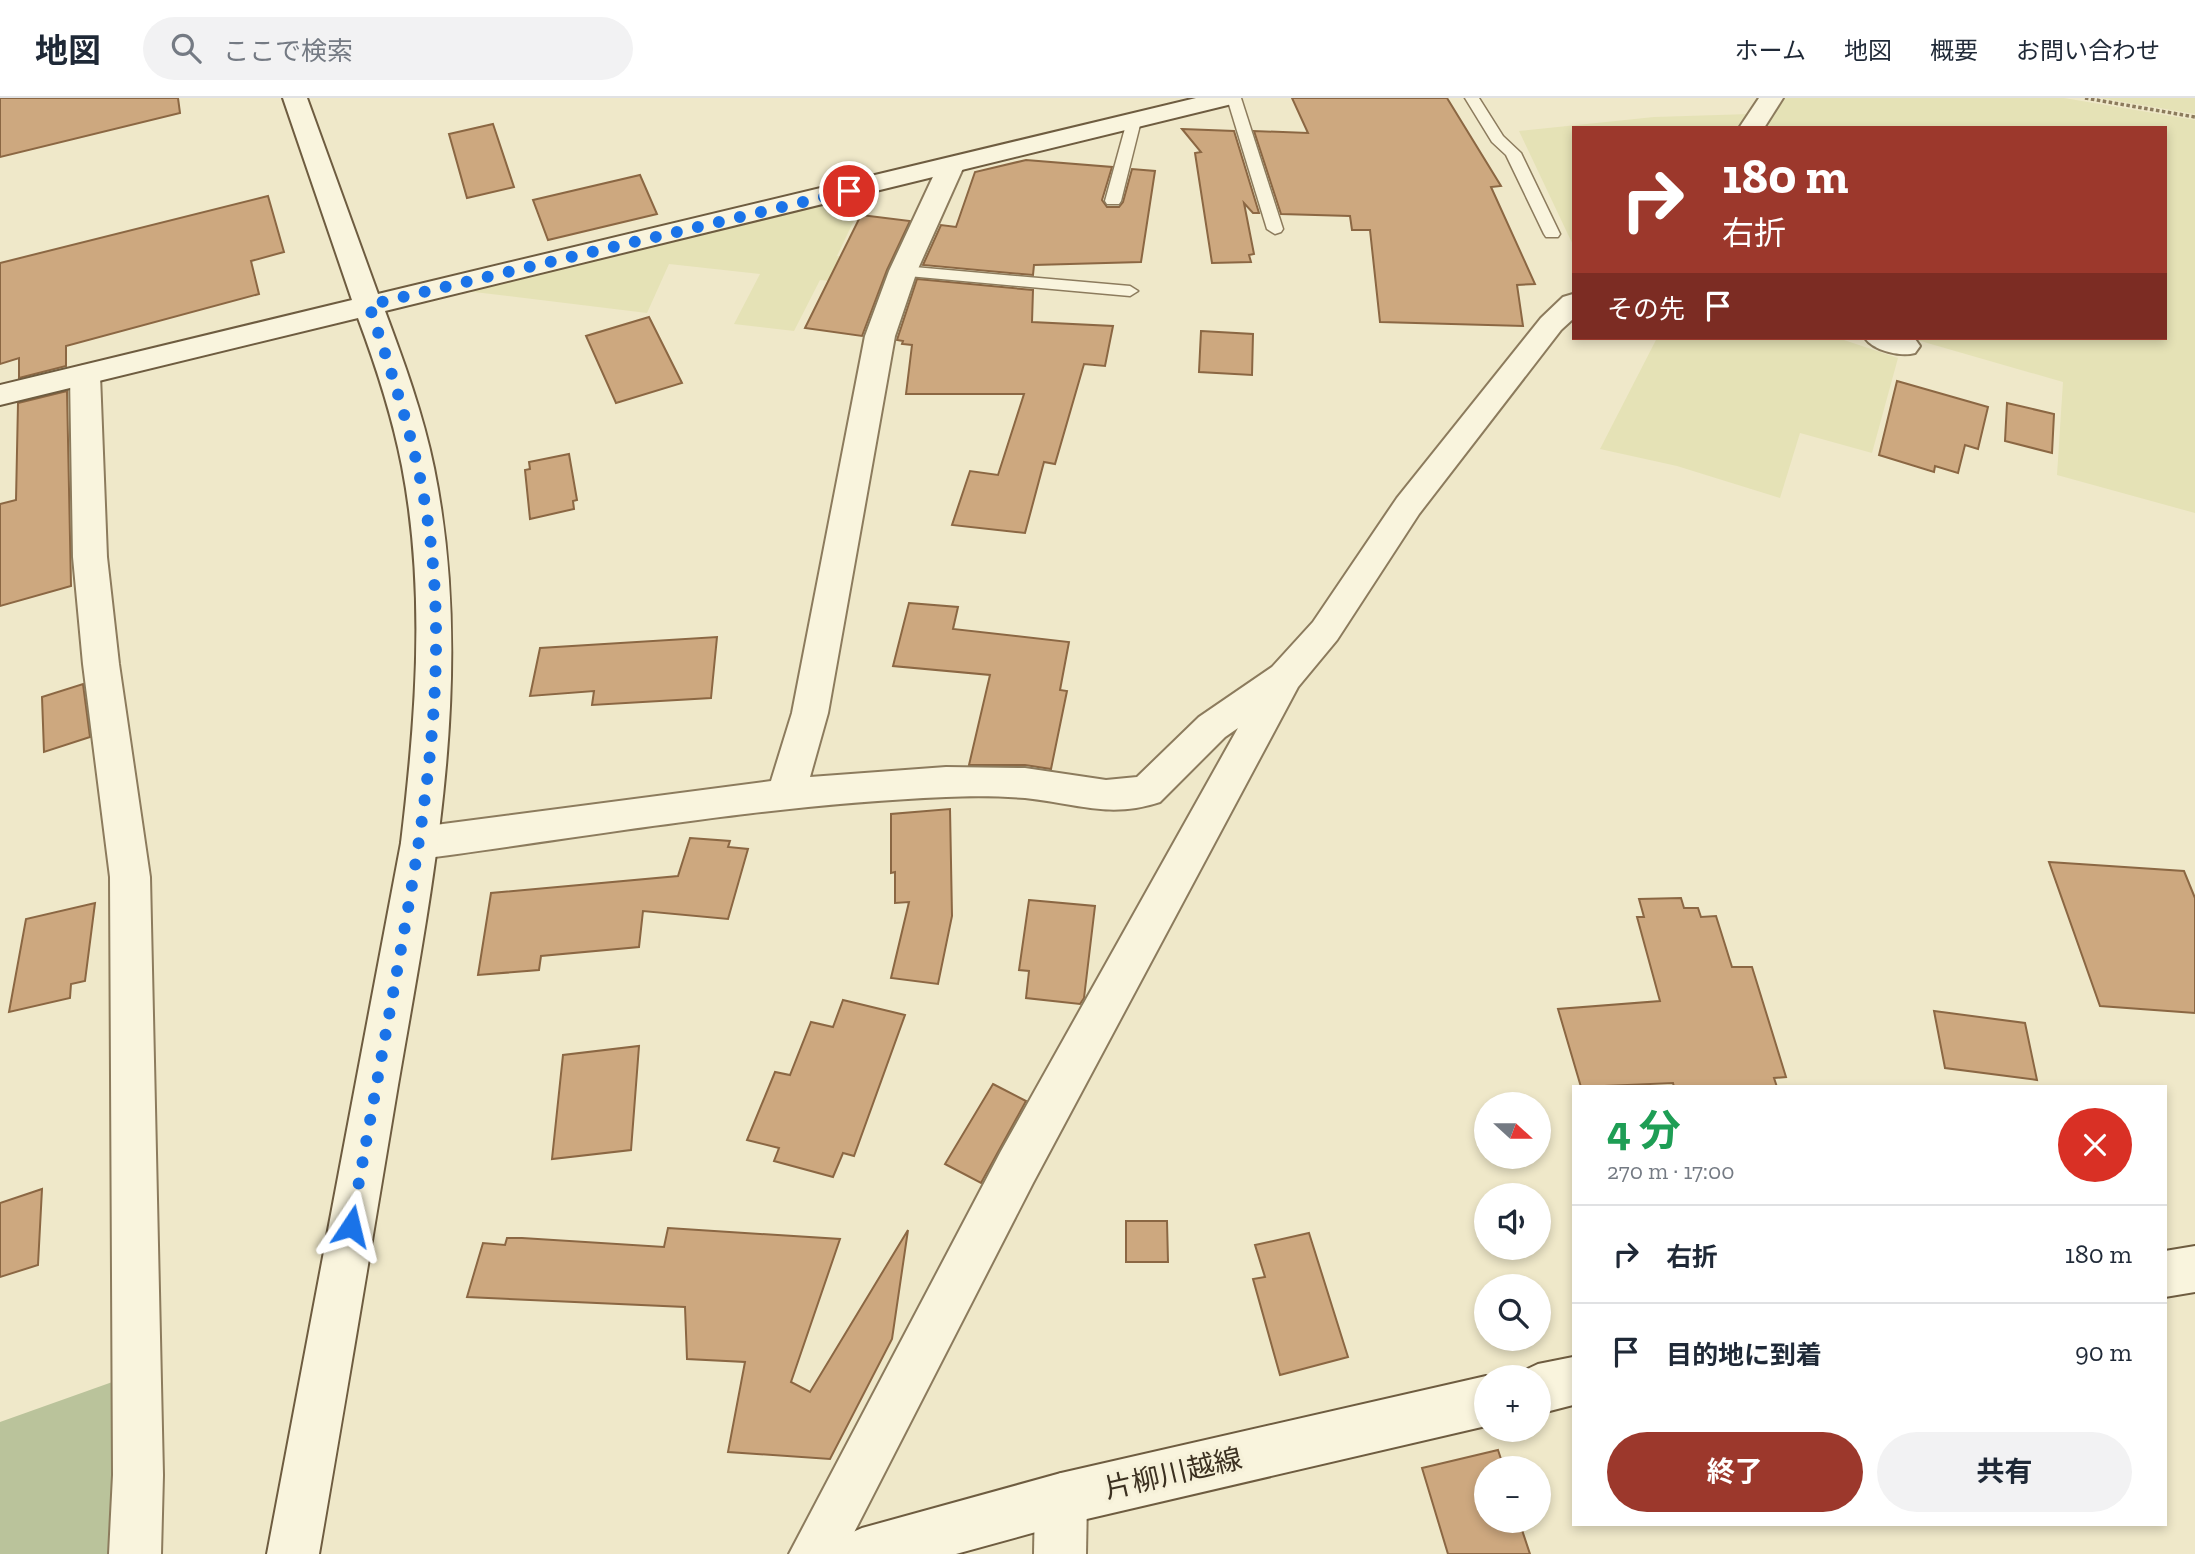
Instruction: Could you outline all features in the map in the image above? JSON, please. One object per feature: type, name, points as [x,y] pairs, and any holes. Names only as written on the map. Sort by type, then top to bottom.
[{"type":"street","points":[[293,1554],[420,843],[432,747],[436,664],[434,584],[424,498],[400,398],[295,98]]},
{"type":"street","points":[[0,396],[1227,98]]},
{"type":"street","points":[[1752,126],[1771,98]]},
{"type":"street","points":[[786,795],[810,713],[880,336],[903,271],[951,166]]},
{"type":"street","points":[[815,1554],[1017,1167],[1285,677],[1325,631],[1408,506],[1551,324],[1572,304]]},
{"type":"street","points":[[85,374],[90,557],[101,664],[130,877],[138,1475],[135,1554]]},
{"type":"street","points":[[420,843],[786,795],[946,782],[1025,783],[1106,796],[1147,791],[1212,727],[1285,677]]},
{"type":"street","points":[[2167,1274],[2195,1269]]},
{"type":"street","points":[[1551,1386],[1572,1381]]},
{"type":"street","name":"片柳川越線","points":[[862,1554],[1061,1499],[1474,1404]]},
{"type":"street","points":[[1060,1554],[1061,1499]]},
{"type":"lane","points":[[1234,98],[1275,229]]},
{"type":"lane","points":[[1472,98],[1497,139],[1513,153],[1552,234]]},
{"type":"lane","points":[[1113,201],[1134,121]]},
{"type":"lane","points":[[903,271],[1130,290]]},
{"type":"path","points":[[2085,98],[2195,117]]},
{"type":"shaded area","points":[[1779,98],[2064,98],[2195,120],[2195,513],[2057,475],[2063,382],[1917,340],[2167,340],[2167,126],[1762,126]]},
{"type":"shaded area","points":[[2100,98],[2195,98],[2195,114]]},
{"type":"shaded area","points":[[1750,114],[1741,126],[1572,126],[1572,243],[1519,131],[1654,117]]},
{"type":"shaded area","points":[[866,195],[837,256],[861,260],[850,283],[820,280],[794,331],[734,324],[760,274],[669,264],[647,313],[466,291]]},
{"type":"shaded area","points":[[1656,340],[1844,340],[1898,358],[1872,453],[1800,433],[1780,498],[1677,466],[1600,449]]},
{"type":"green space","points":[[118,1380],[114,1554],[0,1554],[0,1422]]},
{"type":"building","points":[[0,98],[178,98],[180,113],[0,157]]},
{"type":"building","points":[[1292,98],[1447,98],[1501,186],[1491,187],[1535,284],[1517,285],[1523,326],[1380,322],[1370,230],[1352,230],[1350,216],[1281,214],[1254,131],[1308,133]]},
{"type":"building","points":[[493,124],[514,187],[467,198],[449,134]]},
{"type":"building","points":[[1182,129],[1234,131],[1259,213],[1253,213],[1244,203],[1254,254],[1249,255],[1251,262],[1212,263],[1195,153],[1201,152]]},
{"type":"building","points":[[1026,160],[1112,167],[1102,200],[1107,207],[1119,207],[1123,202],[1132,169],[1155,171],[1141,262],[1034,265],[1033,275],[923,265],[941,225],[956,227],[975,172]]},
{"type":"building","points":[[640,175],[657,214],[548,240],[533,200]]},
{"type":"building","points":[[268,196],[284,252],[251,261],[259,294],[66,346],[66,366],[19,378],[19,358],[0,364],[0,263]]},
{"type":"building","points":[[861,215],[910,221],[887,270],[862,336],[805,328]]},
{"type":"building","points":[[917,279],[1033,290],[1032,322],[1113,326],[1105,366],[1084,364],[1055,464],[1044,462],[1025,533],[952,525],[970,471],[998,475],[1024,394],[906,394],[912,345],[902,344],[903,341],[897,340]]},
{"type":"building","points":[[649,317],[682,383],[616,403],[586,336]]},
{"type":"building","points":[[1201,331],[1253,334],[1252,375],[1199,372]]},
{"type":"building","points":[[1897,381],[1988,407],[1978,449],[1965,445],[1958,473],[1935,466],[1934,472],[1879,455]]},
{"type":"building","points":[[67,391],[71,586],[0,606],[0,504],[16,500],[18,403]]},
{"type":"building","points":[[2007,403],[2054,414],[2052,453],[2005,441]]},
{"type":"building","points":[[569,454],[577,500],[573,501],[574,509],[530,519],[525,470],[530,469],[529,462]]},
{"type":"building","points":[[909,603],[958,607],[953,629],[1069,642],[1060,690],[1067,691],[1051,769],[1025,765],[969,765],[990,675],[893,666]]},
{"type":"building","points":[[717,637],[711,698],[592,705],[594,691],[530,696],[540,648]]},
{"type":"building","points":[[83,684],[90,737],[44,752],[42,697]]},
{"type":"building","points":[[950,809],[952,916],[938,984],[891,978],[909,902],[895,903],[895,872],[891,873],[891,814]]},
{"type":"building","points":[[690,838],[730,841],[728,847],[748,849],[728,919],[643,911],[639,947],[541,956],[539,970],[478,975],[491,893],[678,876]]},
{"type":"building","points":[[2049,862],[2184,871],[2195,898],[2195,1013],[2100,1006]]},
{"type":"building","points":[[1681,898],[1684,908],[1698,908],[1701,917],[1716,916],[1732,967],[1752,967],[1786,1077],[1774,1078],[1776,1085],[1580,1085],[1558,1009],[1660,1001],[1637,917],[1644,917],[1639,899]]},
{"type":"building","points":[[1029,900],[1095,906],[1084,998],[1080,1004],[1026,998],[1029,971],[1019,970]]},
{"type":"building","points":[[95,903],[85,981],[71,984],[70,998],[9,1012],[26,919]]},
{"type":"building","points":[[843,1000],[905,1015],[854,1156],[843,1153],[833,1177],[774,1161],[779,1148],[747,1140],[775,1072],[790,1075],[811,1022],[833,1027]]},
{"type":"building","points":[[1934,1011],[2025,1023],[2037,1080],[1945,1068]]},
{"type":"building","points":[[639,1046],[631,1150],[552,1159],[563,1055]]},
{"type":"building","points":[[993,1084],[1026,1101],[981,1183],[945,1164]]},
{"type":"building","points":[[42,1189],[38,1265],[0,1277],[0,1203]]},
{"type":"building","points":[[1126,1221],[1167,1221],[1168,1262],[1126,1262]]},
{"type":"building","points":[[668,1228],[840,1239],[791,1382],[810,1392],[908,1230],[892,1339],[830,1459],[728,1452],[745,1362],[687,1359],[685,1307],[467,1297],[483,1243],[505,1245],[507,1238],[522,1238],[664,1247]]},
{"type":"building","points":[[1309,1233],[1348,1357],[1280,1375],[1253,1279],[1265,1277],[1255,1245]]},
{"type":"building","points":[[1498,1450],[1500,1456],[1474,1456],[1474,1533],[1523,1533],[1530,1554],[1448,1554],[1422,1468]]},
{"type":"route","points":[[351,1226],[420,843],[432,747],[436,664],[434,584],[424,498],[400,398],[369,305],[849,191]]}]
